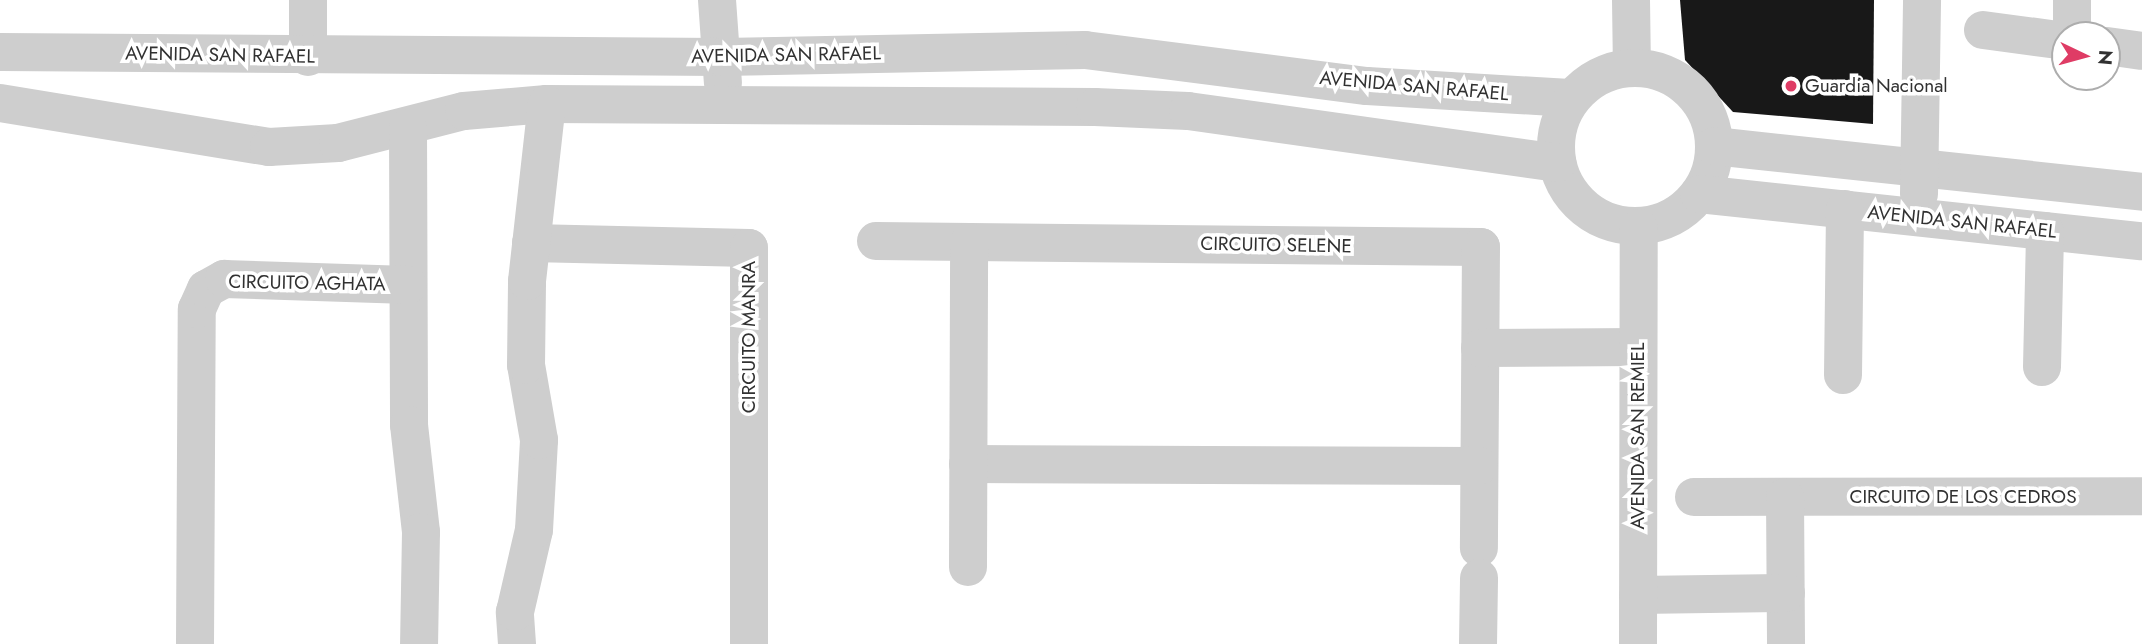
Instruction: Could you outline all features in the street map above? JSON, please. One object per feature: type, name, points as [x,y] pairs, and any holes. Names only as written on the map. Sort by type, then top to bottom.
[{"type":"street","points":[[308,0],[308,57]]},
{"type":"street","points":[[717,0],[724,106]]},
{"type":"street","points":[[1631,0],[1632,68]]},
{"type":"street","points":[[1919,217],[1922,0]]},
{"type":"street","points":[[2072,0],[2072,21]]},
{"type":"street","points":[[1983,30],[2051,39]]},
{"type":"street","points":[[2121,48],[2142,51]]},
{"type":"street","name":"AVENIDA SAN RAFAEL","points":[[0,52],[308,57],[722,57],[1085,50],[1367,86],[1570,98]]},
{"type":"street","points":[[1632,68],[1680,81],[1710,121],[1714,146],[1699,194],[1682,212],[1639,228],[1585,209],[1558,163],[1557,136],[1570,98],[1605,73],[1632,68]]},
{"type":"street","points":[[0,103],[268,147],[338,143],[408,128],[464,111],[547,104],[1188,111],[1558,163]]},
{"type":"street","points":[[517,644],[514,612],[534,530],[539,440],[526,365],[531,243],[547,104]]},
{"type":"street","points":[[408,128],[408,285]]},
{"type":"street","points":[[1714,146],[2142,192]]},
{"type":"street","name":"AVENIDA SAN RAFAEL","points":[[1699,194],[2142,241]]},
{"type":"street","points":[[1843,375],[1845,209]]},
{"type":"street","name":"AVENIDA SAN REMIEL","points":[[1638,644],[1639,228]]},
{"type":"street","points":[[2042,367],[2045,231]]},
{"type":"street","name":"CIRCUITO SELENE","points":[[876,241],[1481,247],[1478,644]]},
{"type":"street","points":[[968,567],[969,242]]},
{"type":"street","name":"CIRCUITO MANRA","points":[[531,243],[749,248],[749,644]]},
{"type":"street","name":"CIRCUITO AGHATA","points":[[195,644],[197,309],[206,289],[225,279],[408,285],[409,425],[421,532],[419,644]]},
{"type":"street","points":[[1480,348],[1638,347]]},
{"type":"street","points":[[968,464],[1479,466]]},
{"type":"street","name":"CIRCUITO DE LOS CEDROS","points":[[1694,497],[2142,496]]},
{"type":"street","points":[[1785,497],[1786,644]]},
{"type":"street","points":[[1638,595],[1786,593]]},
{"type":"building","name":"Guardia Nacional","points":[[1680,0],[1874,0],[1873,124],[1733,112],[1685,60]]},
{"type":"place","name":"Guardia Nacional","points":[[1791,86]]}]
